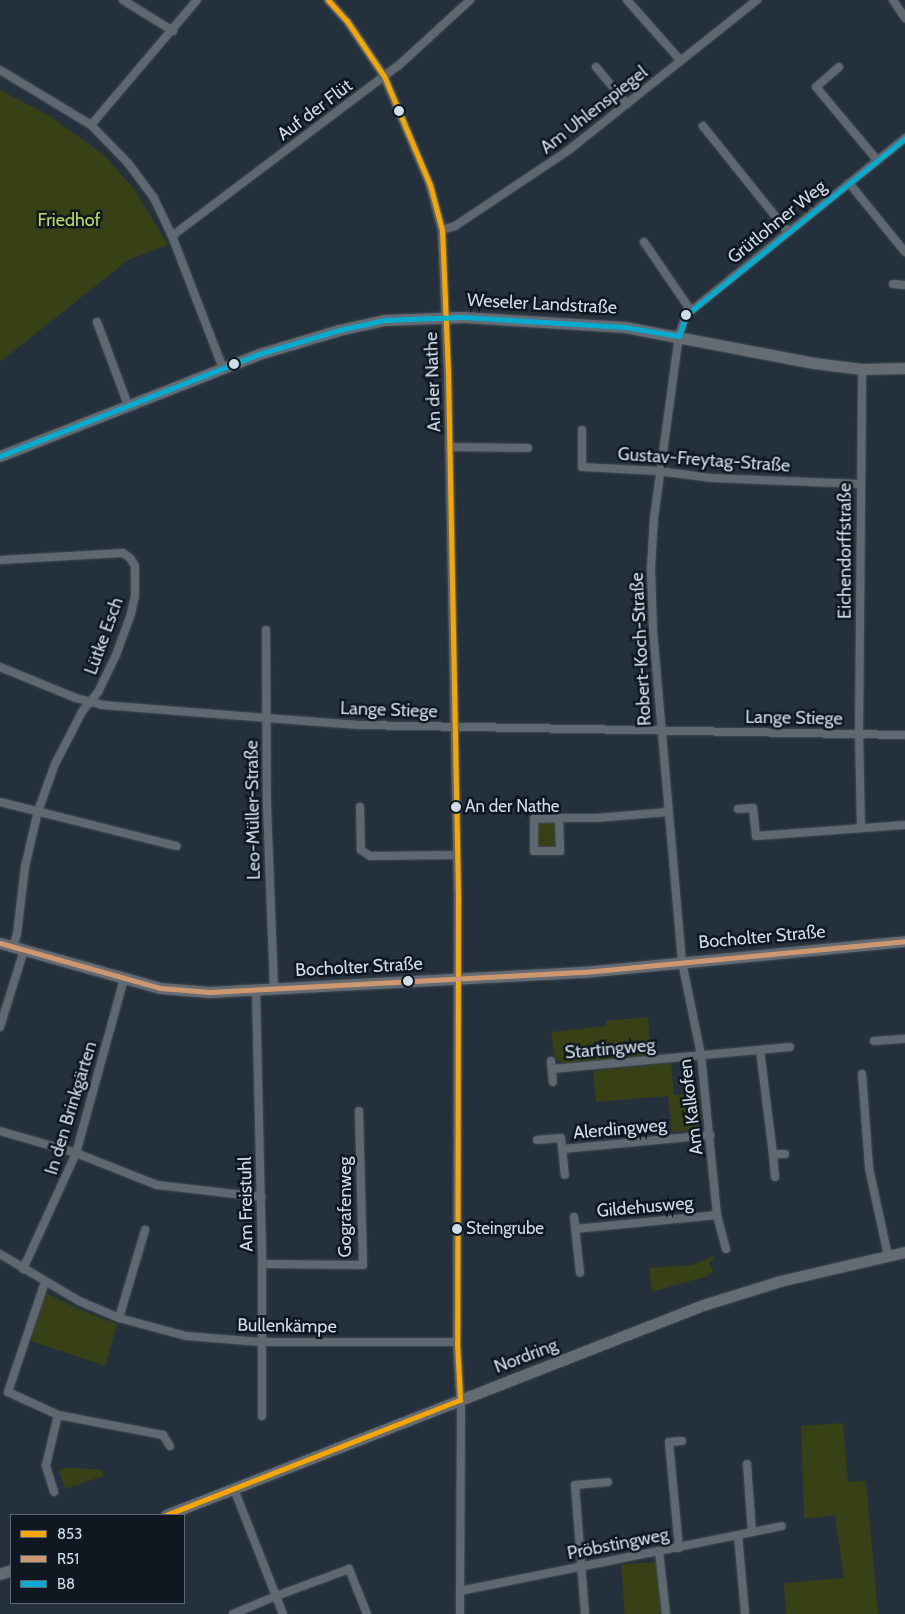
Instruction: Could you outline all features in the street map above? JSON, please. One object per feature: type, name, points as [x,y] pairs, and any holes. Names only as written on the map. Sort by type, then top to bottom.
[{"type":"street","points":[[123,0],[173,31]]},
{"type":"street","points":[[92,125],[173,31],[197,0]]},
{"type":"street","name":"An der Nathe","points":[[328,0],[347,21],[384,76],[407,125],[430,185],[442,230],[446,316],[455,727],[458,979]]},
{"type":"street","name":"Auf der Flüt","points":[[172,236],[384,76],[429,39],[470,0]]},
{"type":"street","points":[[627,0],[680,61]]},
{"type":"street","name":"Am Uhlenspiegel","points":[[442,230],[455,226],[569,150],[757,0]]},
{"type":"street","points":[[893,0],[905,18]]},
{"type":"street","points":[[596,67],[627,104]]},
{"type":"street","points":[[839,67],[816,86],[877,160]]},
{"type":"street","points":[[0,70],[92,125],[128,164],[154,198],[172,236],[223,368]]},
{"type":"street","points":[[703,126],[788,232]]},
{"type":"street","name":"Grütlohner Weg","points":[[679,336],[684,318],[691,310],[905,138]]},
{"type":"street","points":[[849,183],[905,252]]},
{"type":"street","points":[[644,242],[691,310]]},
{"type":"street","points":[[893,284],[905,285]]},
{"type":"street","name":"Weseler Landstraße","points":[[0,456],[259,354],[339,330],[385,320],[446,316],[625,327],[765,354],[862,369],[905,368]]},
{"type":"street","points":[[97,322],[128,405]]},
{"type":"street","name":"Robert-Koch-Straße","points":[[679,336],[658,471],[651,568],[660,731],[682,962]]},
{"type":"street","name":"Eichendorffstraße","points":[[862,369],[859,734],[862,828]]},
{"type":"street","name":"Gustav-Freytag-Straße","points":[[582,430],[582,467],[658,471],[712,478],[861,484]]},
{"type":"street","name":"An der Nathe","points":[[449,447],[528,448]]},
{"type":"street","name":"Lütke Esch","points":[[0,560],[123,553],[130,558],[135,566],[135,596],[131,614],[116,655],[98,692],[89,702],[55,764],[38,811],[26,867],[19,948],[0,1026]]},
{"type":"street","name":"Leo-Müller-Straße","points":[[266,630],[267,806],[274,990]]},
{"type":"street","name":"Lange Stiege","points":[[0,667],[30,681],[102,705],[359,725],[905,735]]},
{"type":"street","points":[[0,802],[177,846]]},
{"type":"street","points":[[360,806],[361,850],[370,856],[457,855]]},
{"type":"street","points":[[738,809],[753,808],[756,836],[905,825]]},
{"type":"street","points":[[559,818],[560,851],[534,851],[534,819],[559,818],[596,818],[668,812]]},
{"type":"street","name":"Bocholter Straße","points":[[0,943],[124,979],[160,988],[192,992],[274,990],[584,972],[905,941]]},
{"type":"street","name":"Am Kalkofen","points":[[682,962],[701,1055],[717,1215],[726,1249]]},
{"type":"street","name":"In den Brinkgärten","points":[[23,1269],[76,1153],[124,979]]},
{"type":"street","points":[[458,979],[457,1342],[460,1400],[460,1614]]},
{"type":"street","name":"Am Freistuhl","points":[[256,990],[262,1264],[262,1416]]},
{"type":"street","points":[[874,1042],[905,1039]]},
{"type":"street","name":"Startingweg","points":[[553,1082],[551,1065],[790,1047]]},
{"type":"street","points":[[760,1050],[775,1177]]},
{"type":"street","points":[[862,1074],[869,1168],[888,1256]]},
{"type":"street","name":"Gografenweg","points":[[262,1264],[363,1265],[359,1112]]},
{"type":"street","points":[[0,1131],[76,1153],[157,1185],[261,1197]]},
{"type":"street","name":"Alerdingweg","points":[[563,1149],[710,1135]]},
{"type":"street","name":"Alerdingweg","points":[[538,1140],[561,1138],[565,1175]]},
{"type":"street","points":[[773,1154],[785,1154]]},
{"type":"street","name":"Gildehusweg","points":[[575,1229],[717,1215]]},
{"type":"street","name":"Gildehusweg","points":[[574,1217],[580,1273]]},
{"type":"street","points":[[119,1318],[145,1230]]},
{"type":"street","name":"Nordring","points":[[169,1514],[666,1319],[734,1295],[905,1252]]},
{"type":"street","name":"Bullenkämpe","points":[[0,1254],[79,1301],[119,1318],[186,1336],[261,1342],[457,1342]]},
{"type":"street","points":[[45,1282],[40,1290],[8,1392],[58,1415],[164,1435],[170,1446]]},
{"type":"street","points":[[54,1492],[46,1465],[58,1415]]},
{"type":"street","points":[[678,1548],[669,1442],[682,1441]]},
{"type":"street","points":[[747,1464],[752,1532]]},
{"type":"street","points":[[585,1614],[575,1485],[608,1482]]},
{"type":"street","points":[[234,1489],[283,1614]]},
{"type":"street","name":"Pröbstingweg","points":[[460,1591],[782,1526]]},
{"type":"street","points":[[738,1535],[744,1614]]},
{"type":"street","points":[[659,1551],[666,1614]]},
{"type":"street","points":[[233,1614],[349,1569],[367,1614]]},
{"type":"green space","name":"Friedhof","points":[[0,90],[50,116],[104,155],[134,189],[168,245],[128,260],[0,362]]},
{"type":"green space","points":[[538,823],[556,823],[556,847],[538,847]]},
{"type":"green space","points":[[648,1017],[651,1055],[564,1064],[555,1059],[551,1032],[606,1026],[606,1021]]},
{"type":"green space","points":[[671,1063],[674,1095],[699,1093],[702,1120],[696,1130],[672,1132],[668,1096],[596,1102],[593,1071]]},
{"type":"green space","points":[[713,1256],[714,1259],[709,1263],[713,1271],[708,1276],[652,1292],[649,1268],[692,1265]]},
{"type":"green space","points":[[48,1294],[81,1310],[117,1324],[105,1366],[31,1341],[45,1296]]},
{"type":"green space","points":[[843,1423],[848,1482],[866,1481],[878,1614],[786,1614],[784,1583],[844,1578],[835,1515],[804,1519],[801,1426]]},
{"type":"green space","points":[[64,1468],[96,1469],[103,1471],[103,1476],[65,1489],[59,1471]]},
{"type":"green space","points":[[657,1562],[661,1614],[625,1614],[621,1565]]},
{"type":"transit line","name":"853","points":[[328,0],[347,21],[384,76],[430,185],[442,230],[448,374],[458,895],[457,1342],[460,1400]]},
{"type":"transit line","name":"B8","points":[[0,456],[259,354],[339,330],[385,320],[463,317],[625,327],[679,336],[686,315],[905,138]]},
{"type":"transit line","name":"R51","points":[[0,943],[160,988],[210,992],[584,972],[905,941]]},
{"type":"transit line","name":"853","points":[[169,1514],[460,1400]]},
{"type":"place","name":"An der Nathe","points":[[456,807]]},
{"type":"place","name":"Steingrube","points":[[457,1229]]}]
